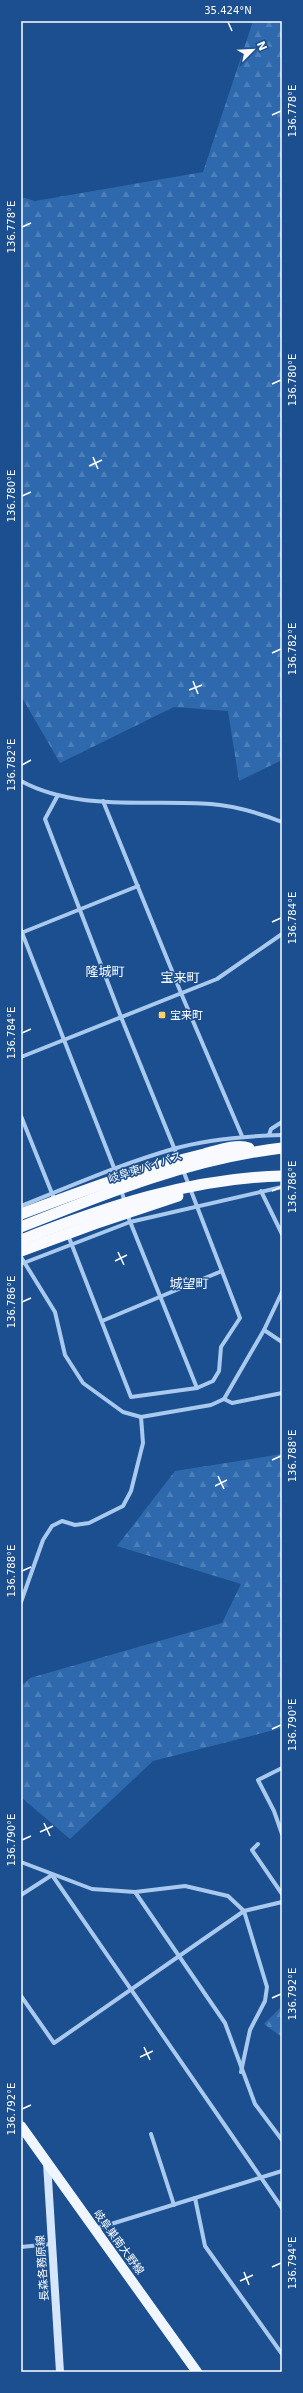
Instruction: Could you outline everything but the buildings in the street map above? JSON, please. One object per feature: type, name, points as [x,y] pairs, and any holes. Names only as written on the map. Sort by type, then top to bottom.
[{"type":"highway","points":[[21,1214],[110,1180],[168,1163],[244,1146],[254,1151]]},
{"type":"highway","name":"岐阜東バイパス","points":[[21,1226],[127,1185],[203,1162],[254,1151],[282,1148]]},
{"type":"highway","points":[[21,1240],[78,1217],[135,1199],[225,1181],[282,1176]]},
{"type":"highway","points":[[21,1251],[169,1198],[212,1189],[225,1181]]},
{"type":"main road","name":"岐阜巣南大野線","points":[[21,2126],[196,2372]]},
{"type":"main road","name":"長森各務原線","points":[[47,2163],[51,2244],[55,2262],[60,2372]]},
{"type":"street","points":[[21,781],[58,795],[103,801],[211,804],[252,810],[282,822]]},
{"type":"street","points":[[21,1116],[131,1397],[197,1388],[213,1381],[219,1371],[221,1346],[240,1318],[121,1017],[45,819],[58,795]]},
{"type":"street","points":[[103,801],[181,994],[242,1136]]},
{"type":"street","points":[[138,886],[21,931],[116,1169],[130,1222],[197,1388]]},
{"type":"street","points":[[21,1057],[217,979],[282,934]]},
{"type":"street","points":[[269,1135],[271,1129],[282,1122]]},
{"type":"street","points":[[21,1206],[116,1169],[174,1149],[242,1136],[282,1135]]},
{"type":"street","points":[[23,1263],[130,1222],[282,1187]]},
{"type":"street","points":[[261,1191],[282,1234]]},
{"type":"street","points":[[21,1257],[23,1263],[55,1312],[65,1355],[83,1383],[123,1412],[141,1417],[211,1405],[224,1399],[264,1330],[282,1292]]},
{"type":"street","points":[[102,1321],[160,1299],[222,1271]]},
{"type":"street","points":[[264,1330],[282,1342]]},
{"type":"street","points":[[224,1399],[232,1403],[282,1394]]},
{"type":"street","points":[[21,1602],[44,1540],[52,1526],[62,1521],[75,1525],[88,1523],[123,1506],[130,1491],[143,1443],[141,1417]]},
{"type":"street","points":[[282,1768],[258,1780],[274,1811],[282,1834]]},
{"type":"street","points":[[258,1844],[252,1850],[282,1894]]},
{"type":"street","points":[[21,1862],[52,1875],[92,1888],[135,1892],[185,1886],[228,1896],[244,1912],[267,1987],[264,2001],[250,2030],[241,2072]]},
{"type":"street","points":[[21,1895],[52,1875]]},
{"type":"street","points":[[52,1875],[282,2208]]},
{"type":"street","points":[[135,1892],[178,1957],[225,2023],[241,2072],[255,2104],[282,2140]]},
{"type":"street","points":[[21,1996],[54,2043],[244,1912],[282,1902]]},
{"type":"street","points":[[151,2134],[174,2205]]},
{"type":"street","points":[[95,2229],[282,2171]]},
{"type":"street","points":[[195,2198],[205,2246],[282,2354]]},
{"type":"street","points":[[21,2247],[51,2244]]},
{"type":"green space","points":[[253,21],[282,21],[282,760],[239,781],[228,711],[174,707],[60,763],[21,696],[21,197],[35,201],[203,172]]},
{"type":"green space","points":[[282,1454],[282,1728],[153,1761],[70,1839],[21,1797],[21,1686],[30,1678],[222,1623],[241,1584],[117,1546],[175,1471]]},
{"type":"green space","points":[[282,2006],[282,2037],[264,2024]]},
{"type":"place","name":"宝来町","points":[[162,1015]]},
{"type":"district","name":"隆城町","points":[[105,971]]},
{"type":"district","name":"宝来町","points":[[180,977]]},
{"type":"district","name":"城望町","points":[[189,1283]]}]
